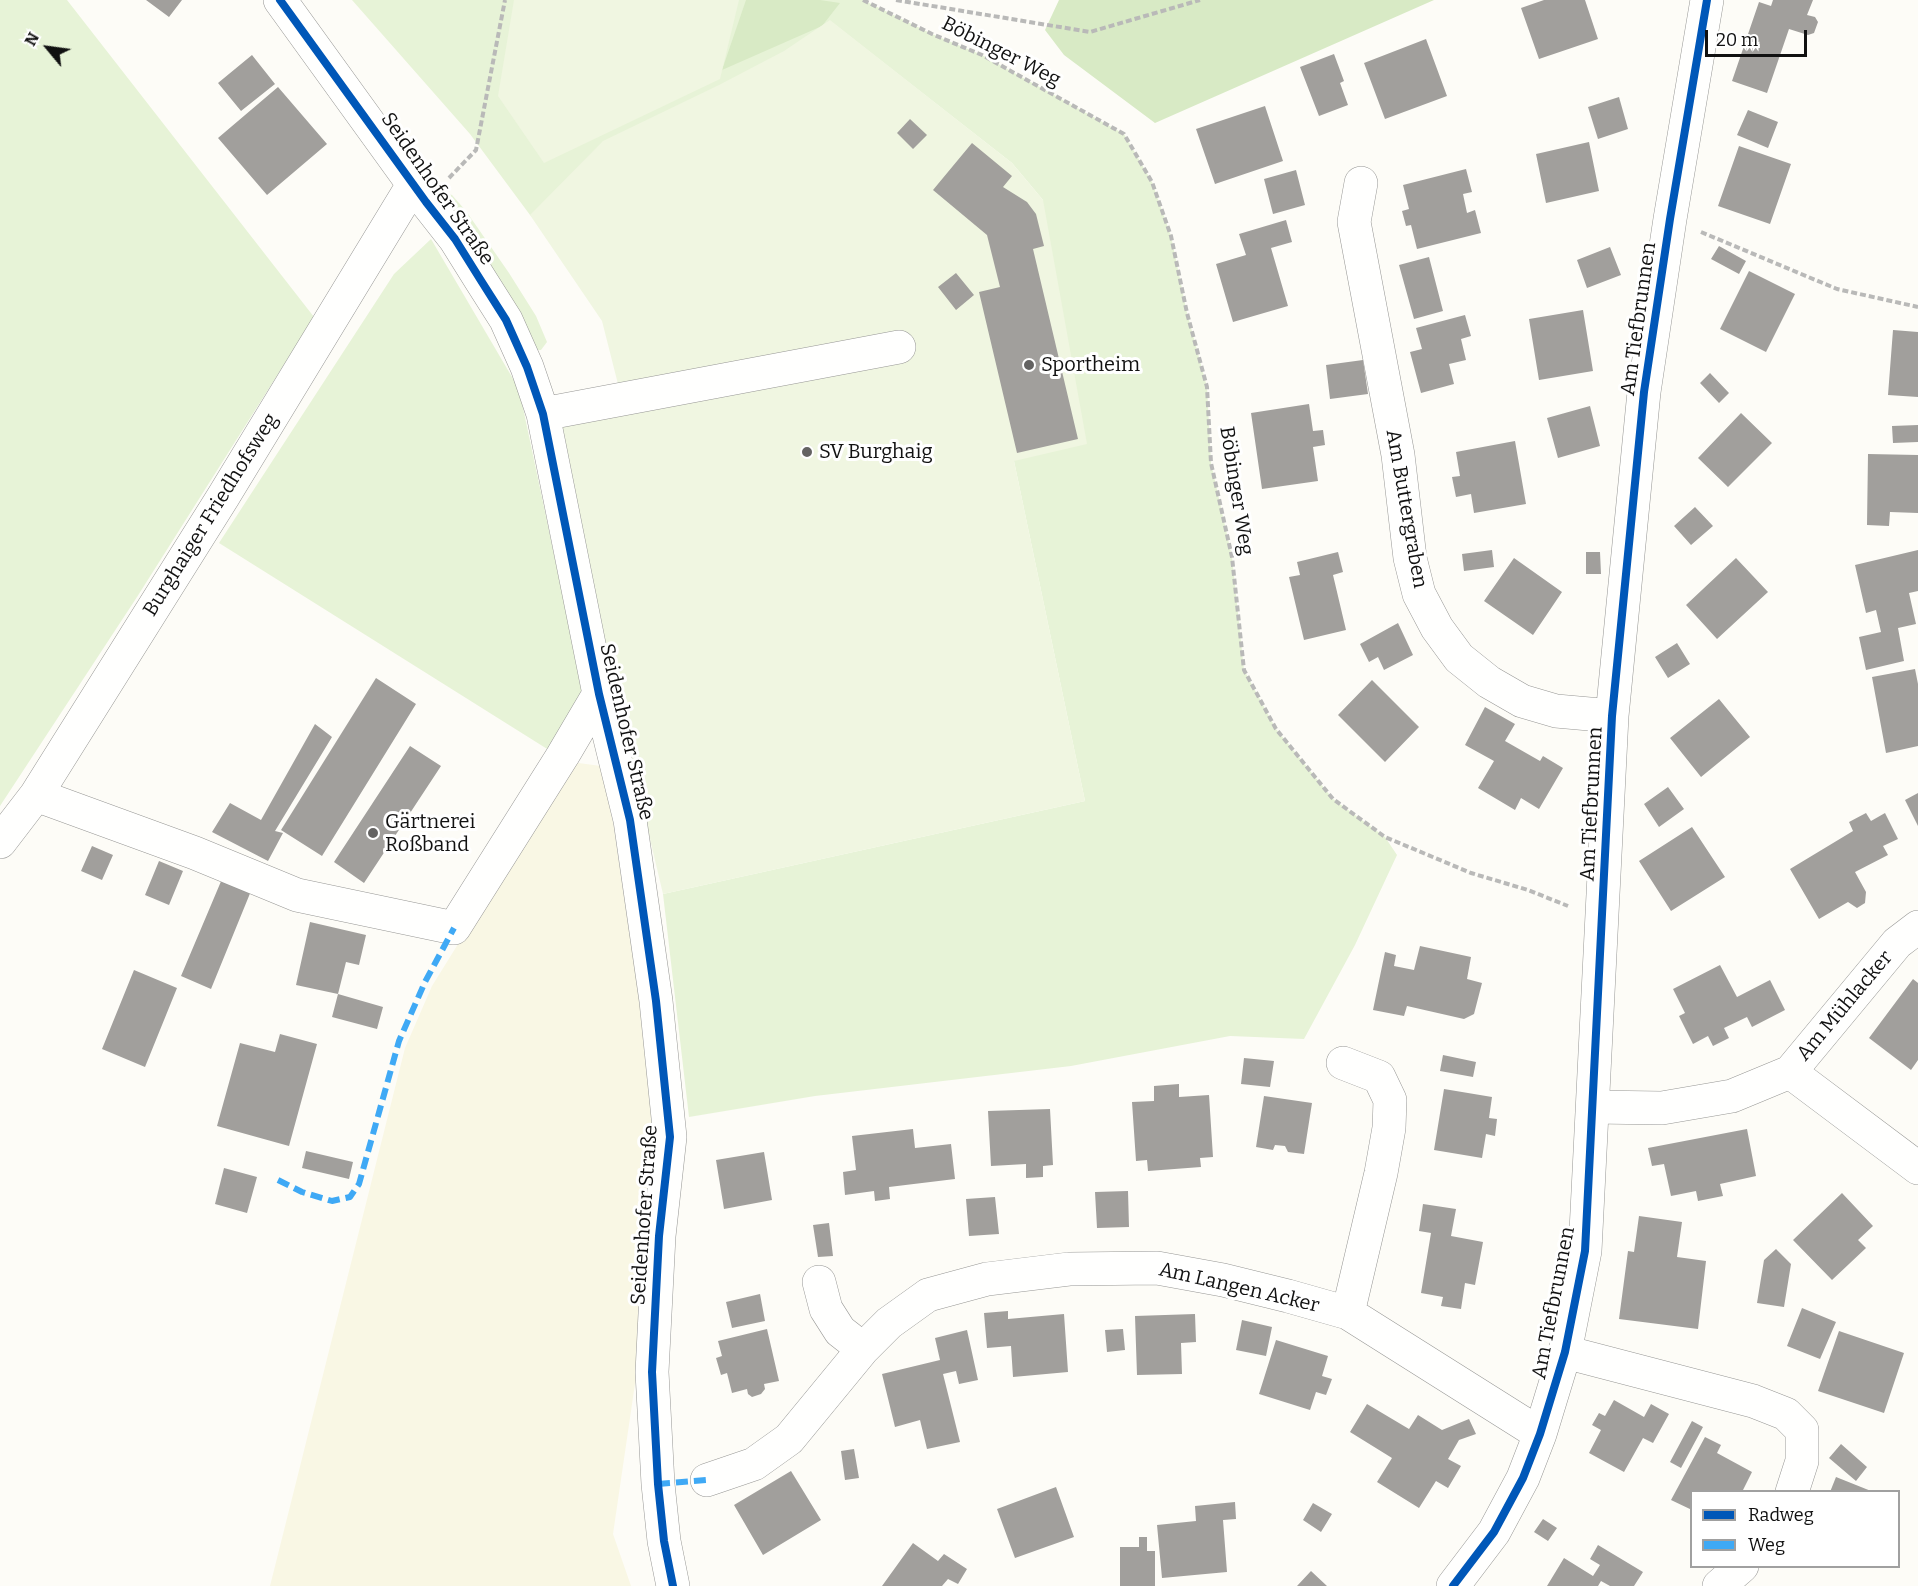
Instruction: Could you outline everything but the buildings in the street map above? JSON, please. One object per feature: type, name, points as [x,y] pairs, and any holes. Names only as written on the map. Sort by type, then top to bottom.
[{"type":"street","name":"Seidenhofer Straße","points":[[280,0],[455,239],[506,320],[527,367],[543,414],[599,694],[630,820],[656,1001],[670,1137],[659,1236],[652,1372],[658,1484],[664,1541],[673,1586]]},
{"type":"street","name":"Am Tiefbrunnen","points":[[1453,1586],[1494,1532],[1523,1478],[1540,1434],[1565,1352],[1585,1251],[1612,716],[1644,392],[1707,0]]},
{"type":"street","name":"Am Buttergraben","points":[[1361,183],[1354,222],[1398,455],[1410,558],[1419,594],[1437,628],[1459,658],[1489,682],[1522,701],[1556,711],[1612,716]]},
{"type":"street","name":"Burghaiger Friedhofsweg","points":[[0,842],[36,795],[223,497],[420,193]]},
{"type":"street","points":[[543,414],[898,347]]},
{"type":"street","name":"Seidenhofer Straße","points":[[36,795],[195,853],[297,895],[454,928],[557,766],[599,694]]},
{"type":"street","name":"Am Mühlacker","points":[[1593,1107],[1662,1108],[1732,1096],[1790,1072],[1897,943],[1918,927]]},
{"type":"street","points":[[1343,1063],[1379,1077],[1390,1100],[1389,1128],[1381,1173],[1348,1313]]},
{"type":"street","points":[[1790,1072],[1918,1168]]},
{"type":"street","name":"Am Langen Acker","points":[[707,1480],[754,1464],[789,1439],[850,1362],[889,1323],[928,1295],[987,1279],[1069,1269],[1156,1268],[1244,1285],[1348,1313],[1540,1434]]},
{"type":"street","points":[[819,1282],[826,1309],[840,1331],[863,1349]]},
{"type":"street","name":"Am Tiefbrunnen","points":[[1565,1352],[1754,1401],[1786,1414],[1802,1430],[1802,1461],[1792,1490]]},
{"type":"street","points":[[1719,1586],[1740,1568]]},
{"type":"path","points":[[420,193],[476,150],[505,0]]},
{"type":"path","points":[[896,0],[1090,33],[1200,0]]},
{"type":"path","points":[[1670,219],[1837,290],[1918,307]]},
{"type":"shaded area","points":[[571,762],[601,766],[613,822],[640,1003],[654,1123],[656,1160],[637,1370],[613,1534],[631,1586],[270,1586],[405,1048],[432,986]]},
{"type":"green space","points":[[0,0],[67,0],[314,317],[137,597],[0,806]]},
{"type":"green space","points":[[352,0],[863,0],[932,34],[982,55],[1124,134],[1152,182],[1171,236],[1187,313],[1207,387],[1211,463],[1232,557],[1244,670],[1276,729],[1333,799],[1385,837],[1397,855],[1355,945],[1304,1039],[1230,1036],[1071,1066],[815,1096],[689,1117],[663,894],[1085,801],[1014,461],[1043,200],[1012,163],[834,24],[566,248],[530,215],[470,134]]},
{"type":"green space","points":[[514,0],[739,0],[720,79],[544,163],[498,96]]},
{"type":"green space","points":[[746,0],[820,0],[840,3],[822,26],[722,70]]},
{"type":"green space","points":[[1059,0],[1434,0],[1155,123],[1064,55],[1045,30]]},
{"type":"green space","name":"SV Burghaig","points":[[830,20],[1012,163],[1043,200],[1087,444],[1014,461],[1085,801],[663,894],[597,615],[553,403],[620,392],[602,321],[530,215],[603,141],[784,51]]},
{"type":"green space","points":[[446,193],[452,195],[466,211],[536,316],[547,342],[541,350],[537,350],[442,196]]},
{"type":"green space","points":[[431,239],[519,389],[584,696],[552,752],[219,543],[394,274]]},
{"type":"marked path","points":[[278,1180],[302,1192],[332,1201],[350,1197],[359,1184],[399,1041],[425,982],[454,928]]},
{"type":"marked path","points":[[658,1484],[707,1480]]},
{"type":"cycle path","points":[[280,0],[455,239],[506,320],[527,367],[543,414],[599,694],[630,820],[656,1001],[670,1137],[659,1236],[652,1372],[658,1484],[664,1541],[673,1586]]},
{"type":"cycle path","points":[[1453,1586],[1494,1532],[1523,1478],[1540,1434],[1565,1352],[1585,1251],[1612,716],[1644,392],[1707,0]]},
{"type":"place","name":"Sportheim","points":[[1029,365]]},
{"type":"place","name":"SV Burghaig","points":[[807,452]]},
{"type":"place","name":"Gärtnerei Roßband","points":[[373,833]]}]
